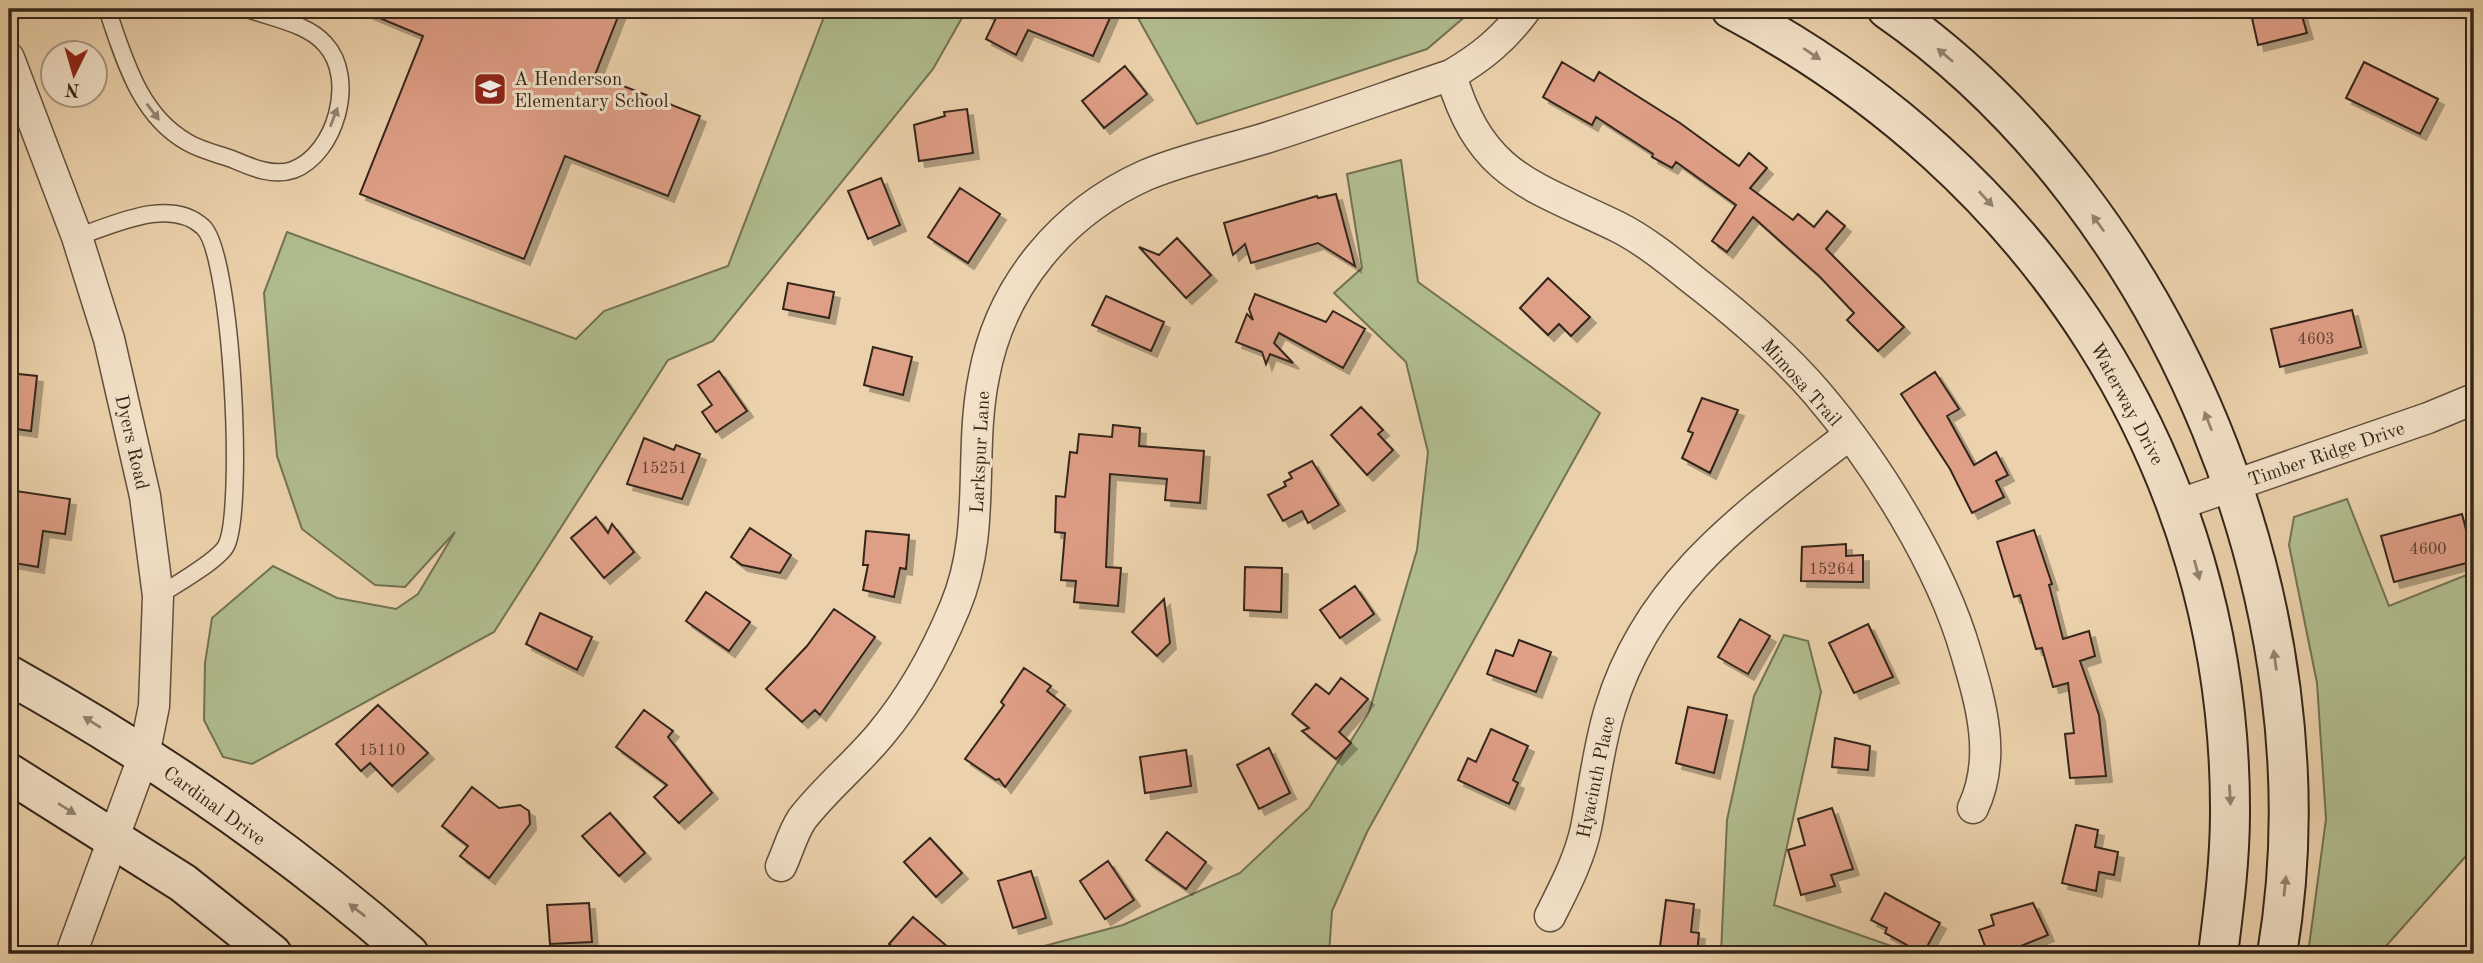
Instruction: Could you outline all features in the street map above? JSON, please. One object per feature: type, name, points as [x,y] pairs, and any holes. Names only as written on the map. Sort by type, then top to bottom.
[{"type":"main road","name":"Waterway Drive","points":[[1731,9],[1793,41],[1854,83],[1961,172],[2015,230],[2063,291],[2107,357],[2137,412],[2177,505],[2198,569],[2215,644],[2227,735],[2230,811],[2227,887],[2218,954]]},
{"type":"main road","points":[[1887,9],[1964,71],[2010,116],[2074,189],[2120,254],[2162,324],[2204,411],[2232,485],[2253,554],[2274,653],[2285,737],[2287,859],[2277,954]]},
{"type":"main road","name":"Cardinal Drive","points":[[9,675],[84,717],[144,755],[351,905],[409,954]]},
{"type":"main road","points":[[9,773],[183,883],[272,954]]},
{"type":"street","name":"Larkspur Lane","points":[[781,866],[801,821],[897,714],[932,658],[956,604],[968,564],[977,514],[977,426],[984,375],[1008,304],[1030,268],[1057,235],[1093,205],[1149,174],[1451,75],[1483,56],[1510,31],[1526,9]]},
{"type":"street","name":"Dyers Road","points":[[9,58],[77,237],[109,339],[145,496],[158,596],[154,706],[144,755],[71,954]]},
{"type":"street","name":"Mimosa Trail","points":[[1451,75],[1460,108],[1476,137],[1498,163],[1537,190],[1621,229],[1691,278],[1756,332],[1816,392],[1849,435],[1896,505],[1936,576],[1960,632],[1977,691],[1986,745],[1985,774],[1973,808]]},
{"type":"street","name":"Timber Ridge Drive","points":[[2177,505],[2428,418],[2474,399]]},
{"type":"street","name":"Hyacinth Place","points":[[1550,916],[1575,866],[1610,707],[1635,646],[1658,609],[1692,565],[1730,527],[1849,435]]},
{"type":"lane","points":[[107,9],[140,93],[160,121],[187,143],[258,170],[278,173],[293,170],[310,161],[323,146],[341,100],[342,79],[337,59],[325,42],[308,31],[248,9]]},
{"type":"lane","points":[[77,237],[134,218],[173,211],[204,227],[218,254],[225,287],[237,475],[232,535],[224,551],[158,596]]},
{"type":"green space","points":[[827,9],[967,9],[933,69],[713,341],[668,360],[494,632],[252,764],[223,757],[204,720],[205,663],[212,618],[273,566],[337,598],[396,609],[418,594],[455,532],[405,587],[375,585],[302,529],[277,456],[264,293],[287,232],[576,339],[604,311],[728,266]]},
{"type":"green space","points":[[1133,9],[1474,9],[1427,49],[1197,124]]},
{"type":"green space","points":[[1401,160],[1418,282],[1600,413],[1367,832],[1332,911],[1329,954],[1014,954],[1123,925],[1240,873],[1309,808],[1369,712],[1417,550],[1428,452],[1406,362],[1334,293],[1362,268],[1347,174]]},
{"type":"green space","points":[[2347,499],[2389,606],[2474,572],[2474,847],[2379,954],[2308,954],[2326,819],[2317,683],[2289,545],[2294,517]]},
{"type":"green space","points":[[1784,635],[1808,641],[1821,692],[1774,905],[1914,954],[1721,954],[1727,820],[1754,696]]},
{"type":"building","points":[[358,9],[621,9],[595,75],[700,116],[668,196],[565,156],[524,259],[360,194],[423,36]]},
{"type":"building","points":[[978,9],[1114,9],[1093,56],[1028,30],[1016,55],[986,39],[996,18]]},
{"type":"building","points":[[2250,9],[2300,9],[2307,33],[2258,45]]},
{"type":"building","points":[[1562,62],[1594,81],[1599,72],[1680,123],[1739,166],[1749,153],[1767,168],[1750,188],[1793,220],[1798,214],[1814,227],[1827,211],[1845,226],[1826,249],[1904,327],[1878,351],[1847,320],[1854,313],[1819,276],[1753,217],[1727,252],[1712,241],[1736,205],[1676,162],[1672,168],[1652,157],[1653,154],[1596,117],[1592,125],[1543,97]]},
{"type":"building","points":[[2364,62],[2438,99],[2420,134],[2346,98]]},
{"type":"building","points":[[1125,66],[1147,94],[1104,128],[1082,101]]},
{"type":"building","points":[[967,109],[973,153],[919,161],[914,125],[945,116],[944,112]]},
{"type":"building","points":[[881,178],[900,225],[868,239],[848,191]]},
{"type":"building","points":[[960,188],[1000,214],[968,263],[928,237]]},
{"type":"building","points":[[1336,194],[1355,266],[1318,243],[1251,263],[1245,244],[1233,255],[1224,223],[1317,196]]},
{"type":"building","points":[[1177,238],[1211,275],[1186,298],[1139,247],[1159,255]]},
{"type":"building","points":[[1548,278],[1590,317],[1571,336],[1559,324],[1548,335],[1520,308]]},
{"type":"building","points":[[788,283],[834,292],[829,318],[783,309]]},
{"type":"building","points":[[1255,294],[1326,322],[1333,311],[1365,329],[1343,368],[1279,333],[1274,343],[1293,363],[1270,354],[1266,364],[1262,352],[1236,342],[1247,314],[1253,320],[1249,309]]},
{"type":"building","points":[[1106,296],[1164,322],[1151,351],[1092,325]]},
{"type":"building","points":[[2352,310],[2361,347],[2280,367],[2271,329]]},
{"type":"building","points":[[873,347],[912,357],[903,395],[864,385]]},
{"type":"building","points":[[719,371],[747,411],[716,432],[702,412],[712,405],[698,385]]},
{"type":"building","points":[[1935,372],[1959,409],[1947,416],[1974,465],[1996,452],[2008,475],[1996,481],[2004,497],[1972,513],[1950,469],[1901,394]]},
{"type":"building","points":[[9,373],[37,376],[31,431],[9,428]]},
{"type":"building","points":[[1702,398],[1738,410],[1710,473],[1682,458],[1693,433],[1688,431]]},
{"type":"building","points":[[1361,407],[1383,430],[1378,434],[1393,450],[1367,475],[1331,435]]},
{"type":"building","points":[[1113,425],[1140,428],[1139,446],[1204,451],[1200,503],[1165,500],[1167,479],[1110,474],[1106,567],[1121,568],[1118,606],[1074,602],[1076,581],[1061,580],[1065,533],[1055,532],[1056,496],[1065,497],[1070,452],[1077,453],[1079,434],[1112,437]]},
{"type":"building","points":[[644,438],[674,450],[676,445],[700,454],[682,499],[627,484]]},
{"type":"building","points":[[1312,461],[1339,505],[1308,523],[1302,511],[1283,521],[1268,495],[1286,486],[1284,482],[1292,478],[1289,473]]},
{"type":"building","points":[[9,490],[70,499],[65,534],[43,531],[38,567],[9,562]]},
{"type":"building","points":[[2462,514],[2474,561],[2394,582],[2381,536]]},
{"type":"building","points":[[596,517],[608,533],[612,524],[634,552],[604,578],[571,538]]},
{"type":"building","points":[[750,528],[791,555],[780,573],[742,565],[731,557]]},
{"type":"building","points":[[2034,530],[2052,584],[2049,585],[2063,639],[2089,631],[2095,656],[2080,661],[2099,715],[2106,776],[2070,778],[2065,734],[2074,733],[2068,683],[2053,687],[2042,648],[2036,649],[2020,595],[2014,597],[1997,542]]},
{"type":"building","points":[[866,531],[909,535],[906,569],[900,568],[894,597],[863,590],[868,565],[863,565]]},
{"type":"building","points":[[1846,544],[1846,556],[1863,555],[1863,582],[1801,581],[1802,547]]},
{"type":"building","points":[[1245,567],[1282,568],[1281,612],[1244,610]]},
{"type":"building","points":[[1355,586],[1374,614],[1340,638],[1320,610]]},
{"type":"building","points":[[706,592],[750,622],[729,651],[686,621]]},
{"type":"building","points":[[1164,599],[1170,643],[1157,656],[1132,632]]},
{"type":"building","points":[[834,609],[875,637],[820,715],[815,710],[802,722],[766,689],[807,646]]},
{"type":"building","points":[[540,613],[592,637],[577,670],[526,644]]},
{"type":"building","points":[[1740,619],[1770,636],[1748,674],[1718,657]]},
{"type":"building","points":[[1868,624],[1893,677],[1854,693],[1829,643]]},
{"type":"building","points":[[1519,640],[1551,652],[1536,692],[1487,674],[1496,650],[1513,656]]},
{"type":"building","points":[[1024,668],[1051,686],[1047,691],[1065,705],[1005,787],[999,779],[996,780],[965,759],[1004,705],[1001,702]]},
{"type":"building","points":[[1341,678],[1368,699],[1339,732],[1351,743],[1336,759],[1302,731],[1309,728],[1292,714],[1316,684],[1329,694]]},
{"type":"building","points":[[378,705],[428,753],[392,786],[370,763],[361,771],[336,744]]},
{"type":"building","points":[[1688,707],[1727,715],[1714,773],[1676,763]]},
{"type":"building","points":[[644,710],[673,731],[668,737],[712,793],[679,823],[654,797],[667,785],[616,747]]},
{"type":"building","points":[[1491,729],[1528,746],[1513,780],[1518,783],[1509,804],[1458,780],[1468,758],[1476,762]]},
{"type":"building","points":[[1835,738],[1870,746],[1868,770],[1832,767]]},
{"type":"building","points":[[1269,748],[1290,793],[1259,809],[1237,765]]},
{"type":"building","points":[[1186,750],[1191,786],[1145,793],[1140,757]]},
{"type":"building","points":[[472,787],[499,808],[520,805],[529,811],[530,824],[489,878],[460,856],[468,846],[442,826]]},
{"type":"building","points":[[1832,808],[1853,869],[1831,875],[1835,886],[1801,895],[1788,850],[1805,845],[1798,819]]},
{"type":"building","points":[[610,813],[645,853],[619,876],[582,836]]},
{"type":"building","points":[[2076,825],[2098,830],[2095,847],[2118,852],[2114,875],[2099,872],[2096,891],[2062,883]]},
{"type":"building","points":[[1167,832],[1206,862],[1186,889],[1146,860]]},
{"type":"building","points":[[930,838],[962,873],[936,897],[904,862]]},
{"type":"building","points":[[1108,861],[1134,900],[1105,919],[1080,881]]},
{"type":"building","points":[[1031,871],[1046,918],[1013,928],[998,881]]},
{"type":"building","points":[[1885,893],[1940,923],[1923,954],[1885,933],[1887,928],[1871,920]]},
{"type":"building","points":[[1666,900],[1694,904],[1691,932],[1699,933],[1697,954],[1659,954]]},
{"type":"building","points":[[589,903],[592,942],[550,944],[547,905]]},
{"type":"building","points":[[2033,903],[2048,935],[2011,950],[2013,954],[1988,954],[1979,930],[1994,925],[1991,915]]},
{"type":"building","points":[[913,917],[956,954],[901,954],[889,944]]},
{"type":"place","name":"A Henderson Elementary School","points":[[490,89]]}]
